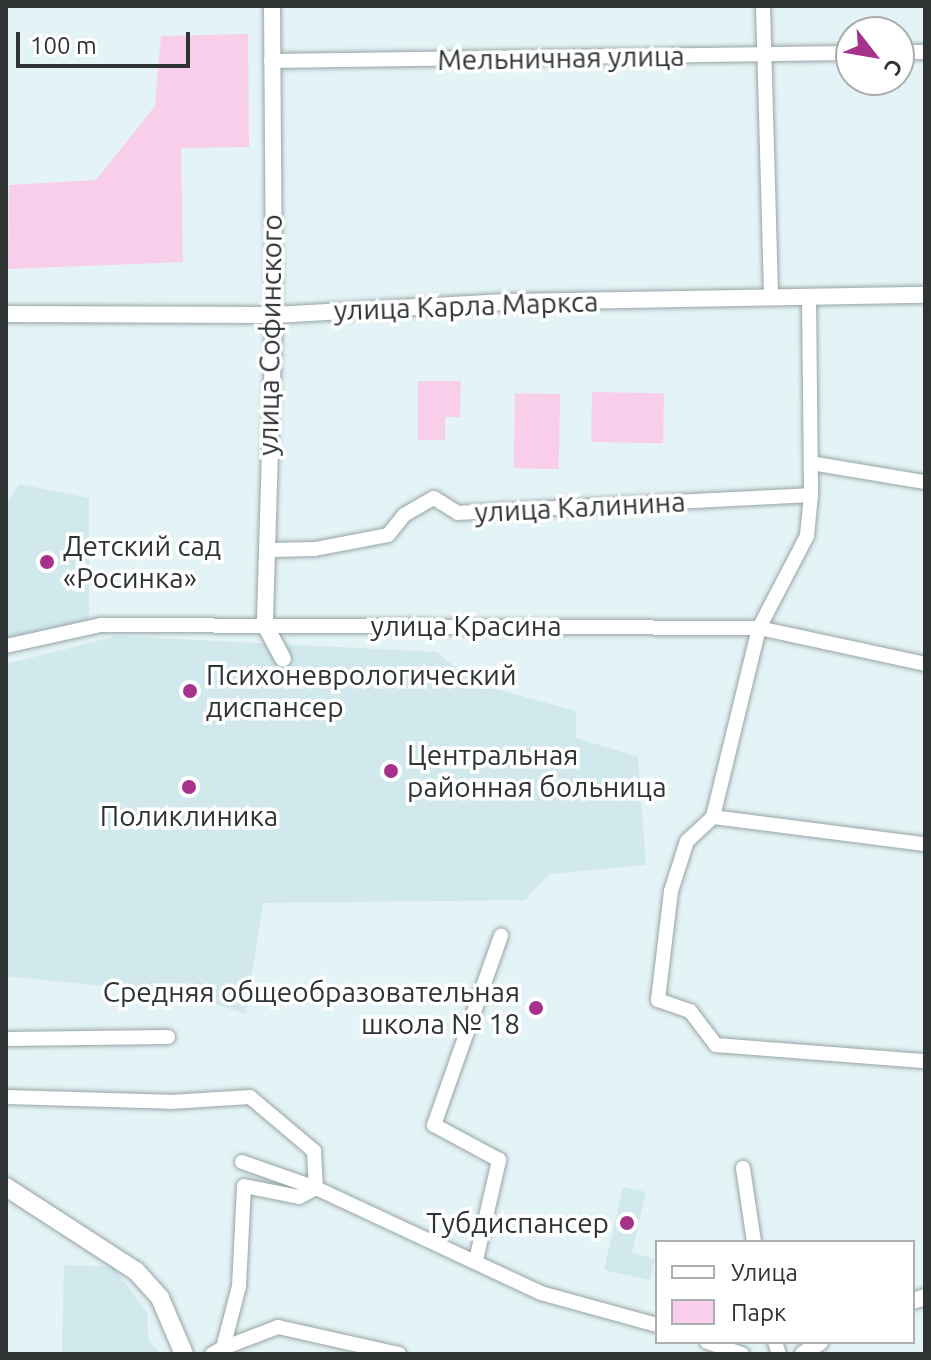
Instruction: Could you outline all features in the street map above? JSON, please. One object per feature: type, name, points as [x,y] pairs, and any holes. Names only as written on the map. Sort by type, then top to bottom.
[{"type":"main road","points":[[6,1187],[136,1271],[160,1298],[184,1354]]},
{"type":"street","name":"улица Софинского","points":[[265,625],[271,550],[267,495],[274,315],[272,6]]},
{"type":"street","points":[[763,6],[767,55],[771,295]]},
{"type":"street","name":"Мельничная улица","points":[[271,61],[835,53]]},
{"type":"street","name":"улица Карла Маркса","points":[[6,314],[274,315],[771,295],[925,295]]},
{"type":"street","points":[[809,296],[811,495],[807,536],[759,628],[713,817],[687,841],[671,891],[658,1000],[690,1011],[716,1045],[925,1061]]},
{"type":"street","points":[[811,463],[925,482]]},
{"type":"street","name":"улица Калинина","points":[[271,550],[315,549],[388,535],[404,515],[434,498],[458,513],[811,495]]},
{"type":"street","name":"улица Красина","points":[[6,646],[101,625],[759,628],[925,664]]},
{"type":"street","points":[[265,625],[283,659]]},
{"type":"street","points":[[713,817],[925,844]]},
{"type":"street","points":[[476,1260],[499,1160],[434,1125],[501,936]]},
{"type":"street","points":[[6,1039],[168,1037]]},
{"type":"street","points":[[6,1097],[170,1102],[250,1097],[314,1151],[316,1188]]},
{"type":"street","points":[[242,1162],[316,1188],[476,1260],[541,1293],[655,1324]]},
{"type":"street","points":[[743,1168],[754,1240]]},
{"type":"street","points":[[217,1351],[239,1286],[244,1186],[299,1197],[316,1188]]},
{"type":"street","points":[[217,1351],[278,1327],[399,1354]]},
{"type":"street","points":[[713,1344],[742,1354]]},
{"type":"shaded area","name":"Детский сад «Росинка»","points":[[19,484],[89,498],[89,620],[6,638],[6,504]]},
{"type":"shaded area","points":[[117,636],[437,652],[474,683],[576,711],[576,738],[638,757],[646,865],[549,874],[525,900],[263,903],[246,1014],[187,995],[6,976],[6,664]]},
{"type":"shaded area","name":"Тубдиспансер","points":[[623,1187],[646,1192],[632,1253],[655,1259],[650,1280],[604,1270]]},
{"type":"shaded area","points":[[64,1265],[113,1267],[147,1312],[148,1339],[160,1354],[62,1354]]},
{"type":"green space","points":[[248,34],[249,147],[181,148],[183,262],[8,269],[9,185],[96,180],[155,106],[161,36]]},
{"type":"green space","points":[[418,381],[461,381],[460,417],[445,417],[445,440],[418,440]]},
{"type":"green space","points":[[592,392],[664,393],[663,443],[591,442]]},
{"type":"green space","points":[[515,393],[560,394],[559,469],[514,468]]},
{"type":"place","name":"Детский сад «Росинка»","points":[[47,562]]},
{"type":"place","name":"Психоневрологический диспансер","points":[[190,691]]},
{"type":"place","name":"Центральная районная больница","points":[[391,771]]},
{"type":"place","name":"Поликлиника","points":[[189,787]]},
{"type":"place","name":"Средняя общеобразовательная школа № 18","points":[[536,1008]]},
{"type":"place","name":"Тубдиспансер","points":[[627,1223]]}]
